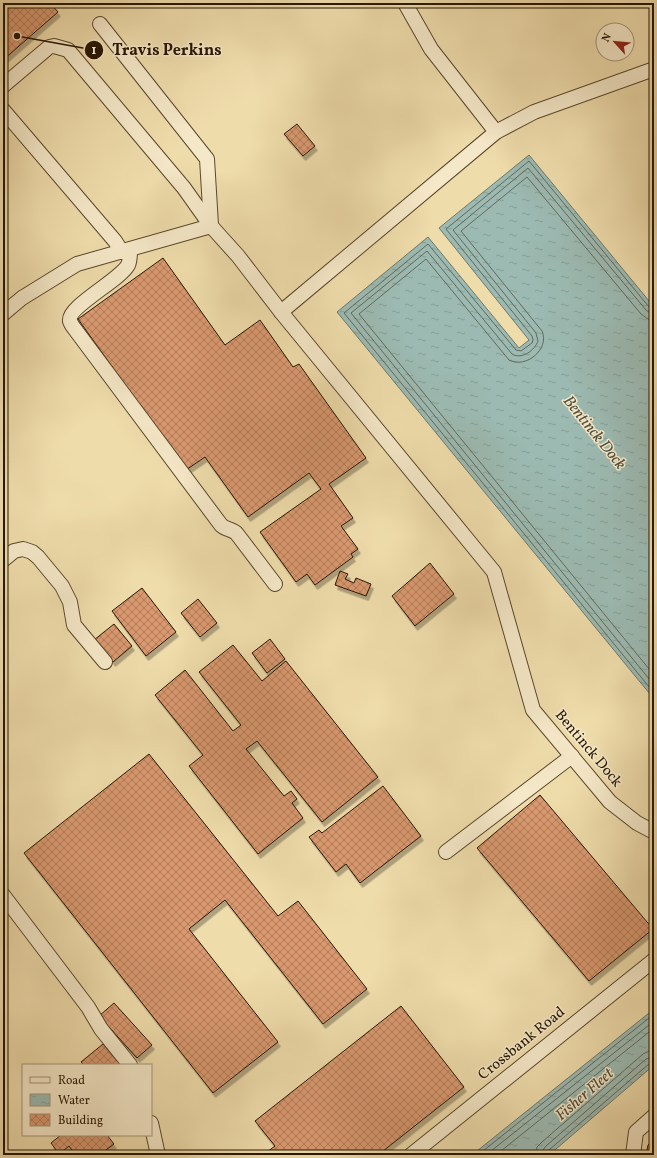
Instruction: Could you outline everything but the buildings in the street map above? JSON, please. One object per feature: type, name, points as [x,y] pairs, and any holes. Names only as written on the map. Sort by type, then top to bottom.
[{"type":"street","points":[[405,3],[431,49],[496,132]]},
{"type":"street","points":[[3,314],[22,298],[77,264],[211,226],[207,159],[100,24]]},
{"type":"street","name":"Bentinck Dock","points":[[3,86],[49,47],[54,46],[68,50],[184,188],[211,226],[238,256],[281,312],[494,572],[533,710],[610,802],[637,823],[654,832]]},
{"type":"street","points":[[281,312],[496,132],[534,112],[654,69]]},
{"type":"street","points":[[3,110],[115,242],[126,251],[130,257],[128,265],[121,274],[77,308],[71,316],[70,321],[221,526],[238,534],[275,584]]},
{"type":"street","points":[[3,560],[14,551],[22,549],[32,552],[38,557],[62,586],[70,602],[74,625],[105,662]]},
{"type":"street","points":[[446,852],[572,756]]},
{"type":"street","points":[[3,895],[88,1007],[101,1029],[129,1064]]},
{"type":"street","name":"Crossbank Road","points":[[411,1155],[654,960]]},
{"type":"street","points":[[633,1155],[636,1132],[654,1116]]},
{"type":"street","points":[[152,1128],[158,1155]]},
{"type":"water","points":[[529,155],[654,307],[654,699],[337,312],[428,237],[519,348],[529,340],[439,228]]},
{"type":"water","name":"Fisher Fleet","points":[[654,1009],[654,1065],[549,1155],[472,1155]]},
{"type":"place","name":"Travis Perkins","points":[[17,36]]}]
